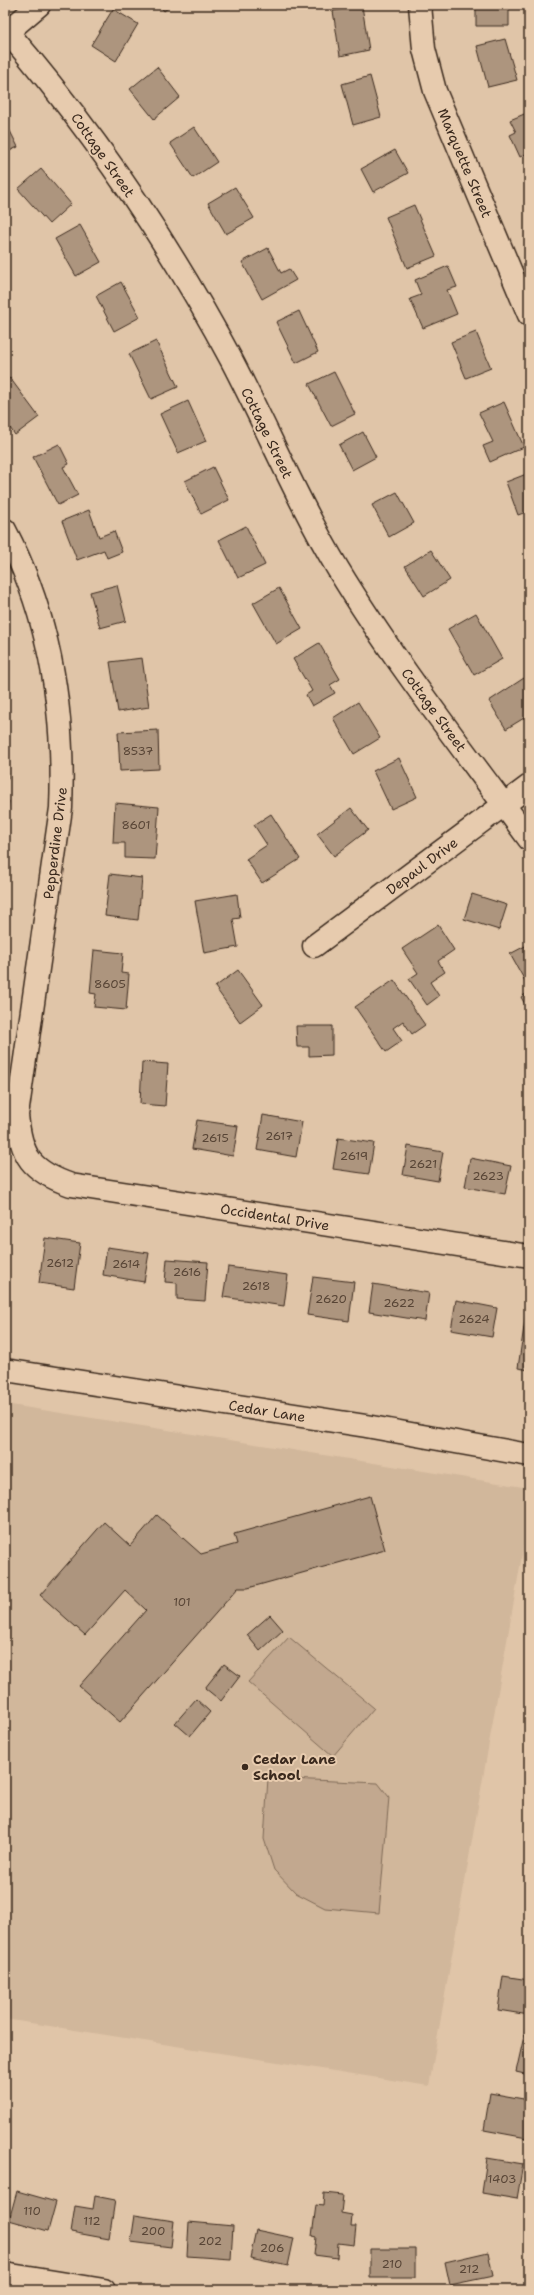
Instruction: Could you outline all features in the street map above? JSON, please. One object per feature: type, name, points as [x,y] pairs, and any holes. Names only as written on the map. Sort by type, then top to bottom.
[{"type":"street","points":[[6,31],[39,5]]},
{"type":"street","name":"Marquette Street","points":[[420,5],[424,48],[435,91],[529,315]]},
{"type":"street","name":"Cottage Street","points":[[6,31],[64,101],[170,252],[232,362],[285,472],[337,568],[385,643],[529,839]]},
{"type":"street","name":"Pepperdine Drive","points":[[5,530],[16,552],[38,610],[53,668],[62,729],[63,764],[61,808],[17,1115],[19,1138],[30,1160]]},
{"type":"street","name":"Depaul Drive","points":[[314,946],[529,786]]},
{"type":"street","name":"Occidental Drive","points":[[30,1160],[48,1177],[71,1185],[529,1256]]},
{"type":"street","name":"Cedar Lane","points":[[5,1370],[366,1426],[529,1455]]},
{"type":"street","points":[[5,2274],[104,2290]]},
{"type":"shaded area","name":"Cedar Lane School","points":[[5,1404],[529,1488],[529,1515],[429,2086],[5,2019]]},
{"type":"shaded area","points":[[289,1637],[374,1708],[333,1756],[248,1682]]},
{"type":"shaded area","points":[[268,1778],[378,1783],[389,1797],[379,1913],[325,1908],[296,1893],[274,1870],[264,1839]]},
{"type":"building","points":[[159,5],[172,5],[164,11]]},
{"type":"building","points":[[476,5],[509,5],[509,26],[476,26]]},
{"type":"building","points":[[362,6],[369,50],[340,56],[333,11]]},
{"type":"building","points":[[113,9],[138,24],[116,61],[91,45]]},
{"type":"building","points":[[505,39],[517,80],[488,87],[477,46]]},
{"type":"building","points":[[157,67],[180,97],[154,119],[130,89]]},
{"type":"building","points":[[370,76],[381,117],[353,125],[342,84]]},
{"type":"building","points":[[529,112],[528,160],[526,154],[520,157],[510,135],[516,132],[510,120]]},
{"type":"building","points":[[5,121],[18,147],[5,153]]},
{"type":"building","points":[[194,127],[217,162],[193,178],[170,143]]},
{"type":"building","points":[[395,150],[408,173],[373,192],[361,169]]},
{"type":"building","points":[[41,169],[71,204],[49,224],[18,189]]},
{"type":"building","points":[[235,187],[254,218],[226,234],[208,203]]},
{"type":"building","points":[[414,205],[436,256],[407,268],[386,217]]},
{"type":"building","points":[[80,225],[101,262],[76,276],[55,239]]},
{"type":"building","points":[[268,248],[281,273],[289,269],[296,280],[262,299],[242,262]]},
{"type":"building","points":[[448,266],[457,287],[447,290],[457,314],[423,328],[410,299],[421,295],[415,280]]},
{"type":"building","points":[[121,282],[140,317],[114,331],[96,296]]},
{"type":"building","points":[[299,311],[318,352],[296,363],[276,322]]},
{"type":"building","points":[[476,332],[491,368],[466,378],[451,342]]},
{"type":"building","points":[[156,341],[178,387],[151,399],[129,354]]},
{"type":"building","points":[[334,372],[355,414],[331,426],[309,384]]},
{"type":"building","points":[[10,378],[39,417],[15,435],[5,421],[5,381]]},
{"type":"building","points":[[188,401],[206,441],[178,453],[160,414]]},
{"type":"building","points":[[504,402],[524,447],[490,462],[483,446],[493,442],[479,413]]},
{"type":"building","points":[[363,432],[376,457],[352,470],[339,445]]},
{"type":"building","points":[[59,444],[69,464],[63,467],[78,495],[58,505],[33,457]]},
{"type":"building","points":[[213,467],[229,500],[201,514],[185,481]]},
{"type":"building","points":[[529,473],[529,511],[518,515],[506,482]]},
{"type":"building","points":[[397,492],[414,523],[389,537],[372,505]]},
{"type":"building","points":[[89,510],[99,537],[114,531],[122,552],[107,558],[104,550],[77,560],[62,521]]},
{"type":"building","points":[[246,526],[265,565],[238,578],[219,540]]},
{"type":"building","points":[[431,550],[450,580],[424,596],[405,566]]},
{"type":"building","points":[[117,585],[126,621],[100,628],[90,592]]},
{"type":"building","points":[[279,588],[302,629],[276,644],[253,603]]},
{"type":"building","points":[[476,613],[502,659],[474,675],[448,629]]},
{"type":"building","points":[[319,643],[340,679],[330,685],[335,693],[312,706],[306,695],[312,691],[293,659]]},
{"type":"building","points":[[142,658],[149,707],[118,712],[110,662]]},
{"type":"building","points":[[524,678],[527,682],[529,681],[529,715],[506,729],[489,701]]},
{"type":"building","points":[[358,702],[380,738],[354,754],[333,718]]},
{"type":"building","points":[[158,730],[159,769],[120,771],[118,732]]},
{"type":"building","points":[[5,731],[7,731],[8,779],[5,779]]},
{"type":"building","points":[[399,758],[417,797],[391,809],[373,771]]},
{"type":"building","points":[[5,801],[9,801],[5,832]]},
{"type":"building","points":[[115,803],[159,807],[155,859],[125,858],[125,843],[113,843]]},
{"type":"building","points":[[351,808],[368,830],[334,856],[317,834]]},
{"type":"building","points":[[271,814],[300,859],[262,883],[246,859],[267,845],[254,825]]},
{"type":"building","points":[[110,874],[142,878],[138,920],[105,916]]},
{"type":"building","points":[[237,894],[240,918],[233,919],[238,947],[204,953],[195,901]]},
{"type":"building","points":[[472,894],[507,905],[499,930],[464,919]]},
{"type":"building","points":[[438,925],[454,950],[438,961],[445,972],[430,982],[439,996],[427,1005],[409,979],[418,973],[402,949]]},
{"type":"building","points":[[529,944],[529,988],[510,954]]},
{"type":"building","points":[[94,950],[123,953],[121,973],[129,974],[126,1010],[94,1007],[96,994],[90,993]]},
{"type":"building","points":[[238,970],[263,1005],[240,1022],[215,987]]},
{"type":"building","points":[[394,980],[425,1025],[412,1034],[403,1021],[393,1028],[402,1041],[386,1052],[355,1007]]},
{"type":"building","points":[[529,992],[529,1007],[527,1008],[521,997]]},
{"type":"building","points":[[296,1026],[332,1026],[332,1055],[309,1056],[309,1047],[297,1047]]},
{"type":"building","points":[[142,1062],[168,1064],[165,1106],[140,1104]]},
{"type":"building","points":[[263,1115],[302,1122],[296,1157],[257,1150]]},
{"type":"building","points":[[197,1120],[238,1126],[233,1156],[192,1149]]},
{"type":"building","points":[[338,1138],[374,1143],[369,1174],[333,1169]]},
{"type":"building","points":[[408,1146],[443,1152],[438,1181],[403,1175]]},
{"type":"building","points":[[470,1158],[511,1166],[505,1194],[465,1187]]},
{"type":"building","points":[[45,1238],[80,1243],[74,1288],[39,1283]]},
{"type":"building","points":[[107,1247],[149,1253],[144,1282],[103,1275]]},
{"type":"building","points":[[167,1259],[208,1262],[205,1301],[177,1299],[177,1283],[165,1282]]},
{"type":"building","points":[[228,1267],[288,1275],[284,1306],[223,1297]]},
{"type":"building","points":[[313,1277],[354,1282],[349,1321],[307,1315]]},
{"type":"building","points":[[373,1284],[429,1293],[425,1321],[369,1312]]},
{"type":"building","points":[[456,1300],[497,1308],[492,1337],[451,1330]]},
{"type":"building","points":[[526,1313],[529,1314],[529,1370],[518,1368]]},
{"type":"building","points":[[370,1496],[385,1550],[248,1588],[238,1588],[120,1722],[79,1686],[146,1610],[125,1590],[85,1635],[40,1595],[104,1522],[130,1546],[157,1515],[201,1554],[237,1544],[234,1534]]},
{"type":"building","points":[[270,1615],[283,1630],[260,1651],[247,1635]]},
{"type":"building","points":[[224,1664],[240,1676],[221,1701],[205,1688]]},
{"type":"building","points":[[196,1699],[210,1712],[190,1736],[175,1723]]},
{"type":"building","points":[[503,1976],[529,1980],[529,2015],[498,2010]]},
{"type":"building","points":[[526,2027],[529,2028],[529,2075],[516,2072]]},
{"type":"building","points":[[490,2093],[529,2100],[527,2138],[484,2130]]},
{"type":"building","points":[[487,2158],[523,2164],[517,2199],[482,2193]]},
{"type":"building","points":[[17,2191],[56,2202],[48,2231],[9,2220]]},
{"type":"building","points":[[324,2193],[343,2195],[341,2213],[352,2215],[351,2226],[356,2226],[354,2245],[338,2243],[337,2258],[314,2255],[316,2237],[312,2236],[316,2205],[323,2206]]},
{"type":"building","points":[[95,2196],[115,2200],[109,2239],[71,2232],[75,2206],[93,2209]]},
{"type":"building","points":[[135,2215],[174,2221],[171,2247],[131,2242]]},
{"type":"building","points":[[189,2222],[233,2226],[231,2259],[187,2256]]},
{"type":"building","points":[[256,2230],[294,2238],[288,2266],[250,2258]]},
{"type":"building","points":[[370,2249],[415,2249],[415,2278],[370,2278]]},
{"type":"building","points":[[488,2252],[493,2276],[450,2285],[445,2262]]},
{"type":"place","name":"Cedar Lane School","points":[[245,1767]]}]
